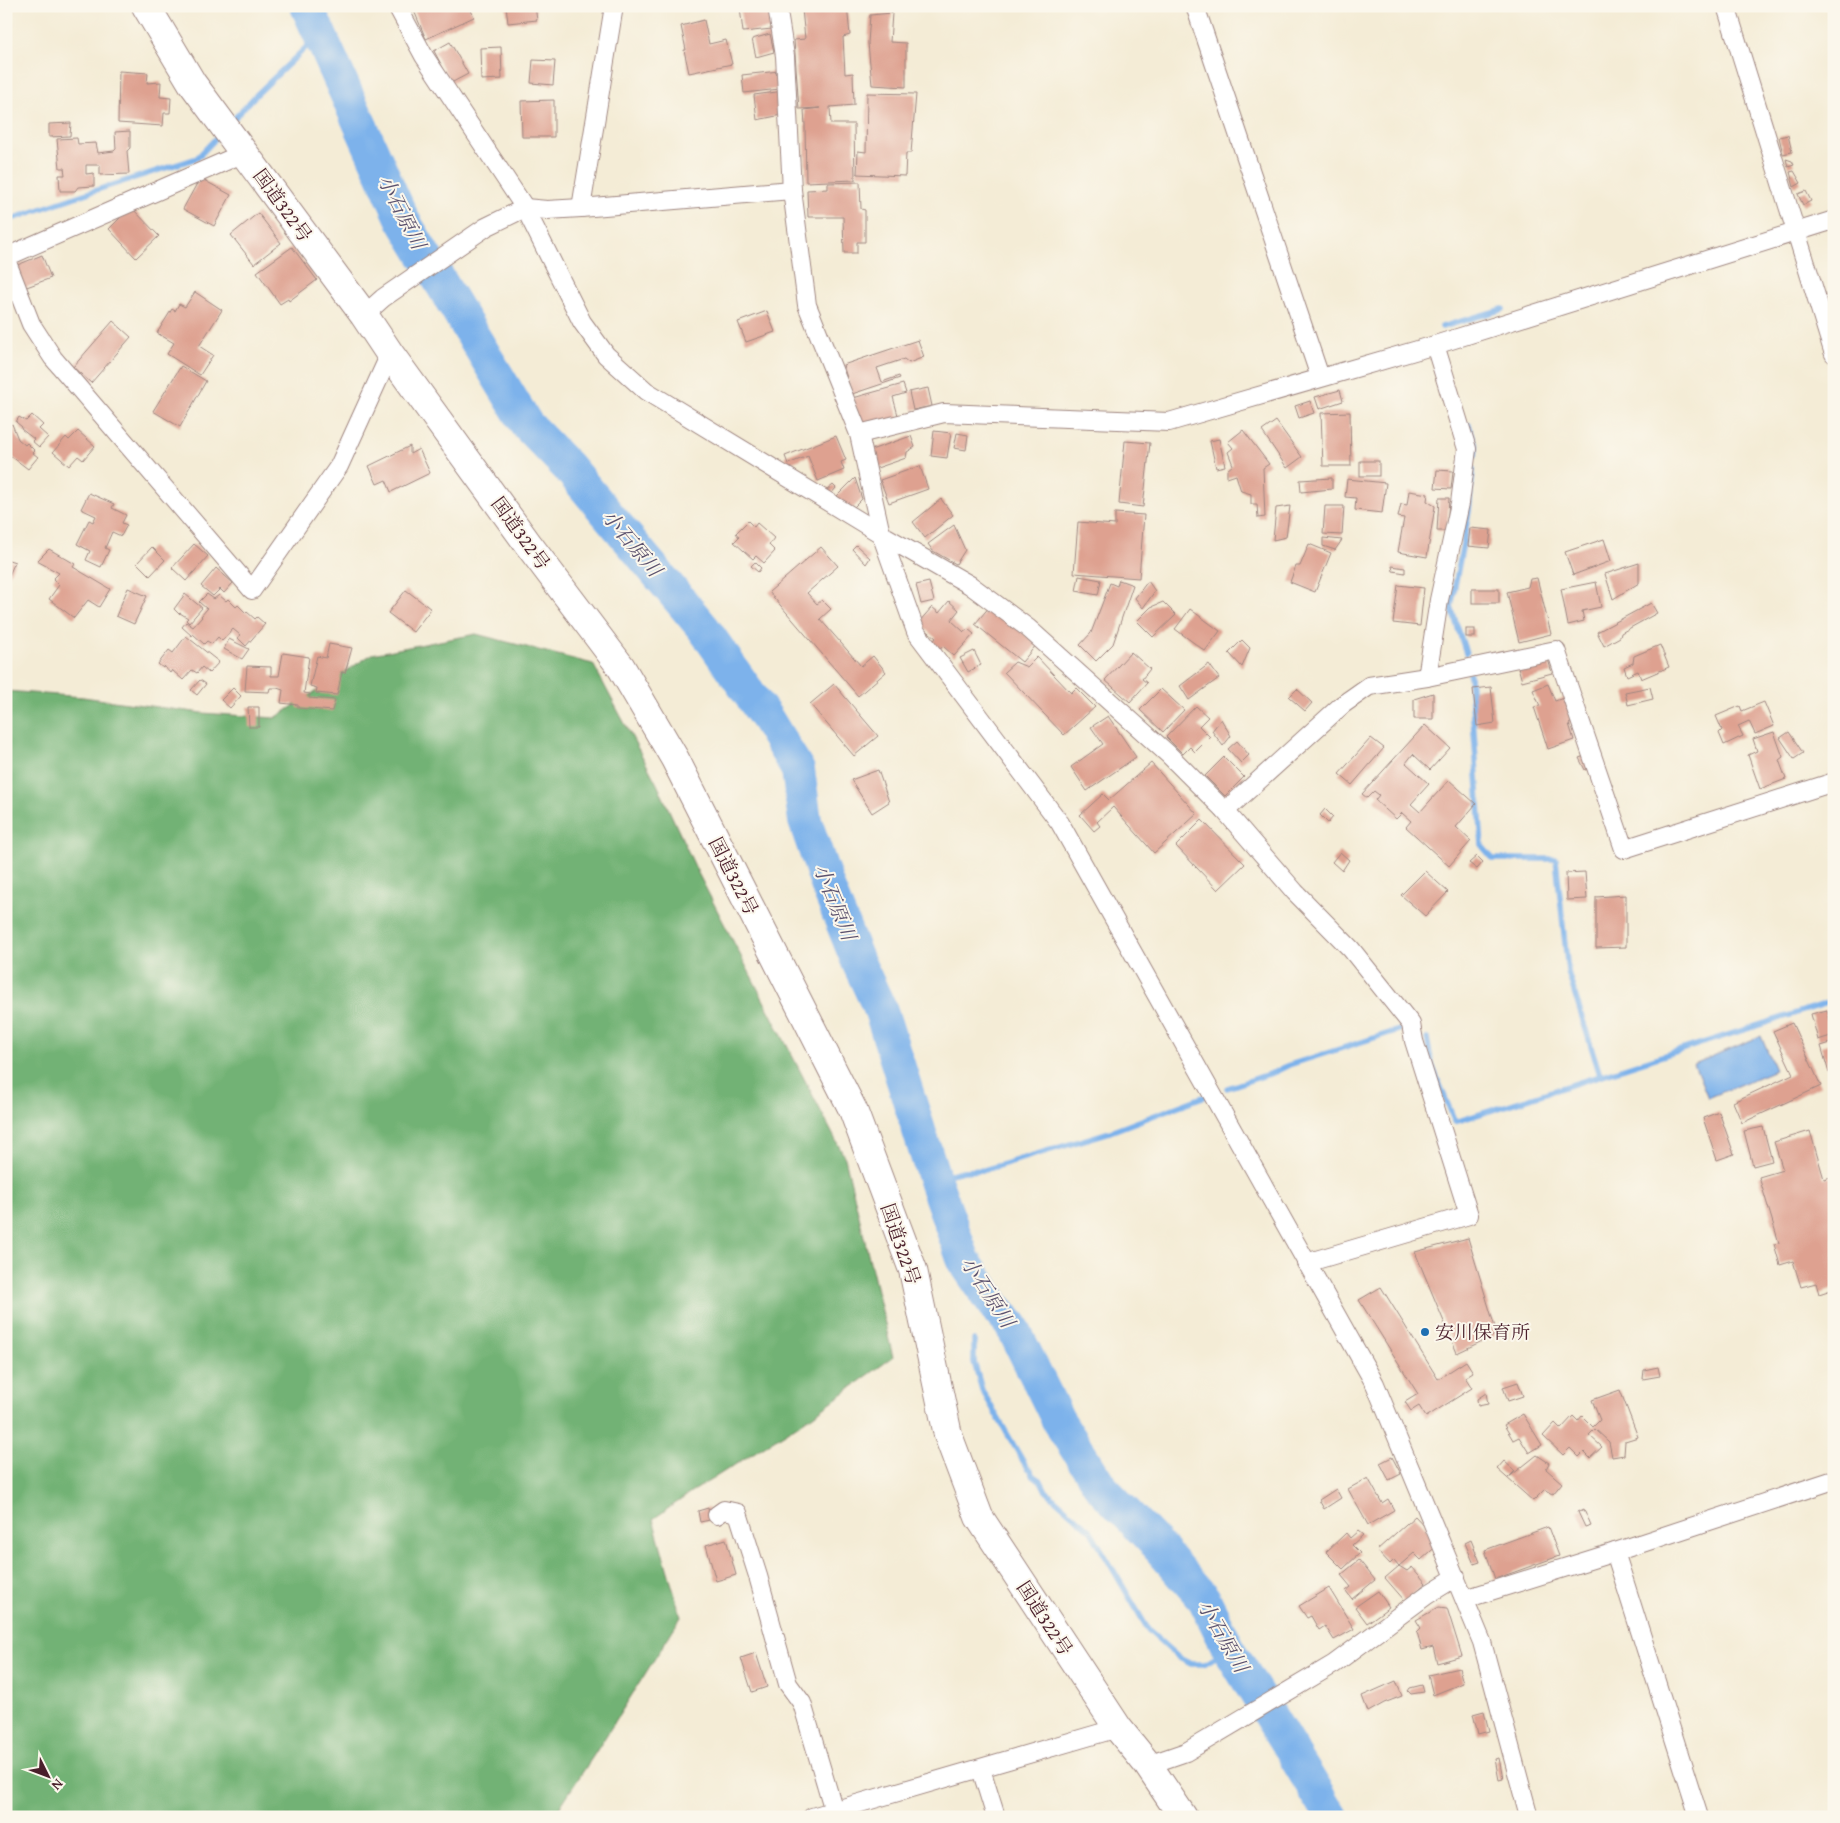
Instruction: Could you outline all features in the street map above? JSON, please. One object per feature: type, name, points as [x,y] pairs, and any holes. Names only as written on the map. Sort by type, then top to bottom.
[{"type":"highway","name":"国道322号","points":[[146,6],[192,83],[239,146],[373,307],[390,354],[528,544],[621,667],[675,759],[853,1110],[913,1270],[948,1435],[980,1517],[1118,1728],[1148,1766],[1183,1817]]},
{"type":"street","points":[[397,6],[424,56],[525,208],[582,322],[606,355],[646,391],[881,534],[970,585],[1028,628],[1168,754],[1225,812],[1295,892],[1351,948],[1411,1024],[1417,1050],[1469,1215],[1306,1264]]},
{"type":"street","points":[[581,208],[614,6]]},
{"type":"street","points":[[777,6],[785,56],[792,190],[807,305],[859,434],[881,534],[916,632],[1060,823],[1374,1384],[1482,1642],[1529,1817]]},
{"type":"street","points":[[1195,6],[1320,377]]},
{"type":"street","points":[[1726,6],[1834,354]]},
{"type":"street","points":[[239,146],[6,259],[31,324],[53,358],[252,590],[339,466],[390,354]]},
{"type":"street","points":[[373,307],[486,227],[525,208],[547,210],[581,208],[792,190]]},
{"type":"street","points":[[859,434],[944,413],[1169,422],[1435,345],[1834,220]]},
{"type":"street","points":[[1427,677],[1439,600],[1460,504],[1467,449],[1435,345]]},
{"type":"street","points":[[1225,812],[1342,705],[1369,686],[1427,677],[1556,650],[1624,849],[1834,782]]},
{"type":"street","points":[[1465,1599],[1834,1480]]},
{"type":"street","points":[[716,1515],[724,1510],[738,1513],[758,1576],[788,1684],[802,1703],[834,1811]]},
{"type":"street","points":[[1615,1552],[1699,1817]]},
{"type":"street","points":[[1148,1766],[1186,1752],[1334,1664],[1427,1595],[1456,1577]]},
{"type":"street","points":[[812,1817],[1118,1728]]},
{"type":"street","points":[[981,1769],[996,1817]]},
{"type":"green space","points":[[476,634],[593,664],[657,784],[698,873],[845,1158],[893,1357],[812,1416],[695,1490],[653,1519],[681,1617],[553,1817],[6,1817],[6,691],[83,697],[202,713],[275,718],[372,654]]},
{"type":"water","points":[[1761,1036],[1775,1070],[1708,1098],[1694,1064]]},
{"type":"building","points":[[412,6],[469,6],[474,17],[426,39]]},
{"type":"building","points":[[506,6],[535,6],[537,20],[508,23]]},
{"type":"building","points":[[770,6],[772,29],[743,32],[740,8]]},
{"type":"building","points":[[847,6],[850,35],[843,37],[845,74],[853,73],[854,105],[830,107],[831,124],[854,124],[855,180],[806,182],[804,110],[820,108],[799,109],[794,40],[805,39],[802,9]]},
{"type":"building","points":[[892,13],[890,42],[906,43],[906,87],[872,85],[868,43],[870,15]]},
{"type":"building","points":[[704,20],[709,44],[726,40],[732,64],[689,73],[681,26]]},
{"type":"building","points":[[770,34],[774,52],[756,57],[752,39]]},
{"type":"building","points":[[450,42],[468,74],[451,83],[434,51]]},
{"type":"building","points":[[501,47],[502,79],[481,80],[480,48]]},
{"type":"building","points":[[533,60],[555,61],[553,85],[531,83]]},
{"type":"building","points":[[119,71],[148,73],[147,83],[161,82],[160,97],[171,98],[170,113],[164,113],[163,126],[118,123]]},
{"type":"building","points":[[779,71],[780,89],[744,93],[742,75]]},
{"type":"building","points":[[784,91],[786,114],[757,120],[754,95]]},
{"type":"building","points":[[867,93],[916,94],[911,153],[906,153],[905,176],[857,174],[858,151],[866,152]]},
{"type":"building","points":[[554,100],[554,137],[522,137],[521,101]]},
{"type":"building","points":[[71,123],[70,136],[49,137],[49,124]]},
{"type":"building","points":[[130,131],[130,148],[127,151],[129,174],[100,175],[100,165],[86,165],[86,174],[94,173],[94,186],[78,187],[75,191],[60,191],[59,175],[65,175],[64,168],[60,168],[57,139],[77,138],[78,144],[96,143],[98,153],[114,151],[116,149],[115,132]]},
{"type":"building","points":[[1788,135],[1792,152],[1783,154],[1779,137]]},
{"type":"building","points":[[1786,159],[1792,161],[1794,165],[1788,167]]},
{"type":"building","points":[[1794,171],[1801,183],[1794,187],[1790,172]]},
{"type":"building","points":[[200,178],[231,195],[214,226],[183,209]]},
{"type":"building","points":[[860,182],[861,209],[865,210],[865,242],[857,242],[857,253],[844,253],[843,217],[808,217],[807,190],[828,189],[828,183]]},
{"type":"building","points":[[1806,191],[1811,201],[1803,205],[1798,194]]},
{"type":"building","points":[[131,207],[159,236],[136,258],[109,229]]},
{"type":"building","points":[[258,213],[281,243],[254,264],[231,235]]},
{"type":"building","points":[[292,247],[317,280],[289,301],[288,299],[280,304],[257,272]]},
{"type":"building","points":[[42,255],[51,278],[24,288],[15,266]]},
{"type":"building","points":[[195,292],[222,310],[199,346],[213,355],[200,375],[167,354],[174,343],[157,333],[172,309],[175,311],[179,304],[185,307]]},
{"type":"building","points":[[767,311],[775,332],[746,342],[738,322]]},
{"type":"building","points":[[113,321],[131,337],[91,383],[73,367]]},
{"type":"building","points":[[918,340],[924,357],[909,363],[904,359],[877,368],[882,382],[899,376],[900,378],[852,394],[843,365]]},
{"type":"building","points":[[181,366],[206,381],[180,427],[153,411]]},
{"type":"building","points":[[903,384],[906,393],[893,397],[899,419],[862,429],[853,398]]},
{"type":"building","points":[[928,388],[932,406],[913,410],[909,392]]},
{"type":"building","points":[[1340,390],[1343,401],[1319,409],[1315,397]]},
{"type":"building","points":[[1310,401],[1314,413],[1299,418],[1295,406]]},
{"type":"building","points":[[1350,412],[1351,466],[1323,466],[1321,413]]},
{"type":"building","points":[[32,415],[43,425],[39,429],[48,437],[39,447],[32,441],[34,439],[21,429],[22,427],[16,422],[19,417],[26,421]]},
{"type":"building","points":[[1276,421],[1302,457],[1287,468],[1262,431]]},
{"type":"building","points":[[6,424],[8,427],[12,424],[18,439],[25,445],[27,443],[38,457],[28,469],[6,454]]},
{"type":"building","points":[[1243,430],[1269,464],[1263,468],[1265,517],[1258,518],[1257,504],[1251,504],[1251,494],[1241,491],[1236,475],[1227,478],[1227,470],[1233,465],[1228,452],[1233,448],[1228,442]]},
{"type":"building","points":[[78,431],[95,446],[83,460],[78,456],[69,466],[53,452],[66,437],[69,440]]},
{"type":"building","points":[[934,431],[951,433],[947,458],[931,456]]},
{"type":"building","points":[[957,433],[968,435],[966,450],[954,448]]},
{"type":"building","points":[[836,436],[846,460],[841,462],[844,470],[818,481],[808,456],[788,464],[785,456]]},
{"type":"building","points":[[911,436],[915,447],[907,452],[906,458],[874,469],[868,451]]},
{"type":"building","points":[[1219,439],[1225,466],[1216,468],[1210,441]]},
{"type":"building","points":[[1125,441],[1150,443],[1143,507],[1119,504]]},
{"type":"building","points":[[410,446],[410,454],[419,449],[430,473],[391,492],[386,480],[377,484],[369,466]]},
{"type":"building","points":[[1360,461],[1379,461],[1379,476],[1360,476]]},
{"type":"building","points":[[920,466],[928,489],[889,503],[880,480]]},
{"type":"building","points":[[1437,470],[1453,471],[1451,489],[1435,488]]},
{"type":"building","points":[[855,478],[862,499],[849,512],[834,499]]},
{"type":"building","points":[[1332,478],[1332,489],[1301,492],[1300,480]]},
{"type":"building","points":[[1347,479],[1386,483],[1382,513],[1355,510],[1356,498],[1345,497]]},
{"type":"building","points":[[833,485],[836,488],[830,495],[826,491]]},
{"type":"building","points":[[1409,491],[1428,494],[1427,501],[1435,506],[1427,557],[1398,552],[1404,518],[1398,517],[1401,504],[1407,505]]},
{"type":"building","points":[[89,493],[114,504],[112,508],[126,515],[122,523],[127,525],[121,536],[112,532],[105,548],[109,550],[101,567],[86,560],[90,551],[77,544],[89,520],[93,522],[96,516],[81,509]]},
{"type":"building","points":[[1439,498],[1449,498],[1447,531],[1437,531]]},
{"type":"building","points":[[941,499],[953,515],[925,538],[913,522]]},
{"type":"building","points":[[1290,506],[1286,537],[1273,540],[1276,508]]},
{"type":"building","points":[[1325,506],[1344,506],[1342,535],[1323,534]]},
{"type":"building","points":[[1115,513],[1144,515],[1139,578],[1074,573],[1078,522],[1115,525]]},
{"type":"building","points":[[748,521],[754,527],[757,523],[774,538],[769,545],[775,551],[764,563],[756,556],[753,559],[734,542],[739,537],[736,533]]},
{"type":"building","points":[[954,525],[965,550],[956,564],[933,551],[928,544]]},
{"type":"building","points":[[1470,528],[1491,530],[1489,548],[1468,546]]},
{"type":"building","points":[[1323,538],[1342,540],[1335,550],[1323,546]]},
{"type":"building","points":[[1604,539],[1611,561],[1573,575],[1565,552]]},
{"type":"building","points":[[194,544],[208,556],[186,581],[172,568]]},
{"type":"building","points":[[1309,544],[1331,553],[1315,592],[1290,582],[1296,566],[1300,566]]},
{"type":"building","points":[[856,545],[870,558],[866,564],[852,549]]},
{"type":"building","points":[[152,547],[165,560],[150,576],[137,563]]},
{"type":"building","points":[[821,547],[838,566],[807,593],[817,604],[822,600],[831,609],[820,619],[861,666],[873,656],[886,672],[858,696],[769,592]]},
{"type":"building","points":[[49,549],[75,564],[73,567],[110,589],[99,607],[88,600],[74,618],[49,599],[59,585],[53,579],[59,573],[37,561]]},
{"type":"building","points":[[6,559],[15,562],[6,582]]},
{"type":"building","points":[[755,562],[761,568],[758,572],[751,566]]},
{"type":"building","points":[[1639,563],[1639,583],[1613,599],[1605,574]]},
{"type":"building","points":[[1392,566],[1405,568],[1405,573],[1393,571]]},
{"type":"building","points":[[216,568],[233,583],[224,593],[220,589],[213,596],[201,586]]},
{"type":"building","points":[[1079,576],[1101,580],[1098,595],[1076,591]]},
{"type":"building","points":[[1537,578],[1551,634],[1519,642],[1507,592],[1528,587],[1530,579]]},
{"type":"building","points":[[1119,580],[1133,585],[1113,644],[1096,661],[1080,645],[1091,633],[1110,583],[1117,586]]},
{"type":"building","points":[[1148,581],[1155,591],[1143,608],[1135,598]]},
{"type":"building","points":[[929,582],[934,601],[921,604],[916,585]]},
{"type":"building","points":[[1596,582],[1601,607],[1582,611],[1584,621],[1568,625],[1561,589]]},
{"type":"building","points":[[1398,585],[1424,588],[1420,626],[1393,623]]},
{"type":"building","points":[[128,588],[147,596],[134,624],[116,616]]},
{"type":"building","points":[[1472,589],[1499,589],[1499,603],[1472,603]]},
{"type":"building","points":[[406,590],[431,609],[413,632],[388,613]]},
{"type":"building","points":[[185,594],[202,608],[189,623],[186,620],[188,618],[179,614],[174,609]]},
{"type":"building","points":[[207,594],[214,599],[219,595],[226,601],[228,599],[236,607],[238,605],[246,613],[255,619],[257,617],[265,624],[246,646],[238,638],[240,635],[233,629],[222,641],[218,637],[212,644],[207,641],[204,644],[182,627],[186,622],[193,627],[202,617],[207,609],[199,602]]},
{"type":"building","points":[[949,601],[959,610],[951,620],[964,632],[968,629],[974,634],[954,656],[943,646],[938,652],[930,645],[936,638],[918,623],[932,607],[939,613]]},
{"type":"building","points":[[1163,602],[1176,615],[1153,637],[1137,621],[1151,607]]},
{"type":"building","points":[[1651,603],[1657,613],[1621,633],[1620,637],[1604,646],[1597,632]]},
{"type":"building","points":[[990,606],[1037,644],[1022,662],[975,624]]},
{"type":"building","points":[[1190,609],[1220,631],[1205,651],[1175,629]]},
{"type":"building","points":[[1466,629],[1475,629],[1475,637],[1466,637]]},
{"type":"building","points":[[186,636],[219,662],[209,673],[202,667],[197,673],[192,670],[183,680],[172,670],[170,673],[164,666],[163,668],[158,664],[169,650],[173,653]]},
{"type":"building","points":[[229,639],[249,649],[242,659],[224,649]]},
{"type":"building","points":[[1242,640],[1250,648],[1242,667],[1229,653]]},
{"type":"building","points":[[329,644],[352,648],[345,673],[342,672],[337,695],[316,693],[317,688],[310,686],[317,656],[326,658]]},
{"type":"building","points":[[1660,645],[1669,667],[1641,679],[1638,671],[1627,676],[1624,667],[1633,663],[1634,656]]},
{"type":"building","points":[[974,651],[981,665],[968,672],[960,658]]},
{"type":"building","points":[[1131,652],[1150,669],[1142,679],[1147,683],[1130,702],[1105,680]]},
{"type":"building","points":[[283,653],[309,657],[304,693],[310,694],[309,698],[335,700],[332,711],[298,708],[298,705],[281,703],[283,690],[277,688],[270,688],[269,692],[245,691],[247,666],[271,667],[271,676],[279,676]]},
{"type":"building","points":[[1037,657],[1071,693],[1076,688],[1095,707],[1064,735],[1004,672],[1015,662],[1027,667]]},
{"type":"building","points":[[1548,659],[1552,673],[1522,681],[1518,667]]},
{"type":"building","points":[[1209,664],[1219,678],[1189,700],[1180,686]]},
{"type":"building","points":[[200,680],[206,684],[197,695],[191,690]]},
{"type":"building","points":[[834,684],[878,736],[854,756],[810,704]]},
{"type":"building","points":[[1548,684],[1555,701],[1566,697],[1575,720],[1569,724],[1574,740],[1548,749],[1534,707],[1540,706],[1533,690]]},
{"type":"building","points":[[1491,687],[1495,723],[1477,726],[1473,689]]},
{"type":"building","points":[[1650,687],[1653,699],[1628,705],[1625,692]]},
{"type":"building","points":[[233,688],[241,696],[230,708],[221,700]]},
{"type":"building","points":[[1161,689],[1184,710],[1163,732],[1140,710]]},
{"type":"building","points":[[1297,689],[1312,703],[1305,711],[1289,697]]},
{"type":"building","points":[[1433,693],[1433,719],[1414,719],[1414,699]]},
{"type":"building","points":[[1764,702],[1774,726],[1755,734],[1749,721],[1738,726],[1743,736],[1724,745],[1719,733],[1722,730],[1716,716],[1740,706],[1742,711]]},
{"type":"building","points":[[1196,706],[1208,717],[1199,726],[1210,737],[1195,752],[1190,747],[1183,754],[1166,737]]},
{"type":"building","points":[[248,707],[259,707],[259,727],[249,727]]},
{"type":"building","points":[[1108,716],[1136,757],[1087,791],[1071,767],[1103,744],[1091,727]]},
{"type":"building","points":[[1221,719],[1231,736],[1223,746],[1212,731]]},
{"type":"building","points":[[1425,725],[1450,748],[1430,770],[1413,754],[1406,763],[1429,784],[1411,804],[1420,812],[1449,780],[1476,804],[1456,827],[1471,841],[1449,866],[1406,827],[1411,821],[1402,813],[1396,819],[1375,800],[1379,795],[1374,791],[1367,798],[1362,794]]},
{"type":"building","points":[[1774,732],[1783,757],[1779,760],[1786,779],[1760,789],[1748,755],[1757,751],[1753,739]]},
{"type":"building","points":[[1789,732],[1803,753],[1794,759],[1780,738]]},
{"type":"building","points":[[1371,738],[1384,748],[1352,785],[1339,774]]},
{"type":"building","points":[[1237,741],[1249,755],[1241,763],[1228,749]]},
{"type":"building","points":[[1590,754],[1597,767],[1585,770],[1579,758]]},
{"type":"building","points":[[1224,757],[1244,777],[1225,796],[1205,776]]},
{"type":"building","points":[[1151,763],[1197,814],[1154,853],[1113,807],[1097,822],[1100,826],[1094,831],[1080,815],[1103,794],[1109,800]]},
{"type":"building","points":[[878,770],[889,802],[872,813],[851,780]]},
{"type":"building","points":[[1325,809],[1333,817],[1328,823],[1320,815]]},
{"type":"building","points":[[1202,820],[1245,864],[1218,890],[1176,846]]},
{"type":"building","points":[[1340,852],[1349,860],[1342,871],[1332,862]]},
{"type":"building","points":[[1477,856],[1483,862],[1477,869],[1469,863]]},
{"type":"building","points":[[1425,871],[1448,892],[1425,916],[1401,895]]},
{"type":"building","points":[[1585,872],[1587,899],[1567,900],[1566,873]]},
{"type":"building","points":[[1626,895],[1626,947],[1596,948],[1596,897]]},
{"type":"building","points":[[1827,1010],[1834,1035],[1818,1040],[1811,1014]]},
{"type":"building","points":[[1792,1023],[1821,1086],[1742,1123],[1733,1102],[1793,1074],[1773,1031]]},
{"type":"building","points":[[1834,1042],[1834,1071],[1829,1073],[1821,1046]]},
{"type":"building","points":[[1719,1112],[1734,1154],[1717,1160],[1703,1118]]},
{"type":"building","points":[[1763,1127],[1772,1161],[1753,1166],[1744,1131]]},
{"type":"building","points":[[1810,1131],[1824,1179],[1834,1176],[1834,1289],[1819,1294],[1816,1283],[1801,1287],[1793,1261],[1780,1265],[1774,1244],[1779,1243],[1759,1177],[1783,1170],[1774,1142]]},
{"type":"building","points":[[1468,1238],[1497,1334],[1457,1353],[1415,1252]]},
{"type":"building","points":[[1381,1287],[1438,1379],[1466,1361],[1473,1372],[1465,1377],[1472,1388],[1426,1417],[1419,1406],[1411,1411],[1405,1402],[1418,1394],[1359,1300]]},
{"type":"building","points":[[1658,1367],[1660,1376],[1643,1379],[1644,1370]]},
{"type":"building","points":[[1518,1382],[1523,1396],[1508,1401],[1503,1387]]},
{"type":"building","points":[[1620,1390],[1638,1437],[1625,1441],[1624,1455],[1612,1457],[1609,1442],[1595,1429],[1589,1435],[1602,1447],[1590,1458],[1584,1452],[1579,1457],[1570,1448],[1563,1455],[1543,1436],[1555,1423],[1561,1429],[1573,1416],[1578,1421],[1582,1416],[1593,1427],[1600,1420],[1592,1400]]},
{"type":"building","points":[[1486,1393],[1488,1404],[1478,1406],[1477,1399]]},
{"type":"building","points":[[1523,1414],[1542,1445],[1529,1453],[1519,1437],[1513,1440],[1504,1425]]},
{"type":"building","points":[[1537,1455],[1549,1463],[1546,1469],[1562,1483],[1553,1494],[1545,1489],[1533,1501],[1497,1469],[1504,1461],[1515,1471],[1508,1478]]},
{"type":"building","points":[[1392,1457],[1401,1474],[1389,1480],[1380,1463]]},
{"type":"building","points":[[1368,1478],[1382,1503],[1388,1499],[1394,1510],[1368,1525],[1348,1489]]},
{"type":"building","points":[[1336,1489],[1341,1498],[1324,1509],[1319,1500]]},
{"type":"building","points":[[708,1508],[710,1520],[700,1522],[698,1511]]},
{"type":"building","points":[[1584,1509],[1591,1525],[1585,1527],[1578,1512]]},
{"type":"building","points":[[1415,1516],[1440,1543],[1421,1560],[1414,1553],[1399,1566],[1394,1560],[1390,1564],[1377,1550]]},
{"type":"building","points":[[1548,1527],[1559,1556],[1495,1579],[1485,1550]]},
{"type":"building","points":[[1358,1531],[1363,1535],[1352,1545],[1360,1553],[1343,1569],[1326,1552],[1346,1533],[1350,1538]]},
{"type":"building","points":[[726,1539],[736,1575],[716,1581],[706,1545]]},
{"type":"building","points":[[1471,1540],[1480,1562],[1474,1564],[1465,1543]]},
{"type":"building","points":[[1359,1560],[1375,1580],[1352,1599],[1346,1591],[1351,1587],[1341,1575]]},
{"type":"building","points":[[1399,1566],[1407,1571],[1412,1567],[1426,1583],[1405,1601],[1385,1578]]},
{"type":"building","points":[[1329,1588],[1354,1629],[1334,1640],[1325,1626],[1319,1630],[1311,1616],[1307,1618],[1299,1606]]},
{"type":"building","points":[[1378,1591],[1389,1607],[1367,1623],[1355,1607]]},
{"type":"building","points":[[1439,1607],[1447,1608],[1462,1656],[1437,1663],[1433,1647],[1422,1650],[1417,1632],[1421,1628],[1416,1620]]},
{"type":"building","points":[[756,1653],[767,1687],[752,1692],[741,1658]]},
{"type":"building","points":[[1459,1668],[1463,1683],[1433,1695],[1428,1675]]},
{"type":"building","points":[[1396,1681],[1402,1696],[1368,1712],[1362,1696]]},
{"type":"building","points":[[1422,1685],[1424,1692],[1411,1694],[1408,1691],[1410,1688]]},
{"type":"building","points":[[1484,1711],[1489,1731],[1478,1734],[1473,1714]]},
{"type":"building","points":[[1499,1758],[1503,1779],[1499,1780],[1495,1759]]},
{"type":"waterway","name":"小石原川","points":[[307,6],[403,220],[527,425],[568,467],[704,629],[767,719],[798,770],[805,821],[829,890],[858,962],[881,1011],[934,1178],[964,1261],[996,1308],[1012,1326],[1058,1420],[1101,1487],[1153,1541],[1204,1599],[1229,1649],[1332,1817]]},
{"type":"waterway","points":[[230,123],[255,96],[320,34]]},
{"type":"waterway","points":[[6,221],[197,158],[221,133]]},
{"type":"waterway","points":[[1442,327],[1503,309]]},
{"type":"waterway","points":[[1469,425],[1476,446],[1475,455]]},
{"type":"waterway","points":[[1466,653],[1451,607],[1469,511],[1473,469]]},
{"type":"waterway","points":[[1470,675],[1482,846],[1493,859],[1556,859],[1568,972],[1600,1075]]},
{"type":"waterway","points":[[1427,1039],[1432,1065],[1455,1122],[1834,1001]]},
{"type":"waterway","points":[[1227,1088],[1275,1072],[1289,1065],[1399,1030]]},
{"type":"waterway","points":[[934,1178],[963,1171],[984,1170],[1110,1132],[1208,1095]]},
{"type":"waterway","points":[[974,1340],[974,1362],[982,1390],[1027,1468],[1031,1470],[1032,1475],[1041,1481],[1046,1491],[1090,1530],[1149,1631],[1179,1658],[1191,1664],[1204,1664],[1229,1649]]},
{"type":"place","name":"安川保育所","points":[[1425,1332]]}]
